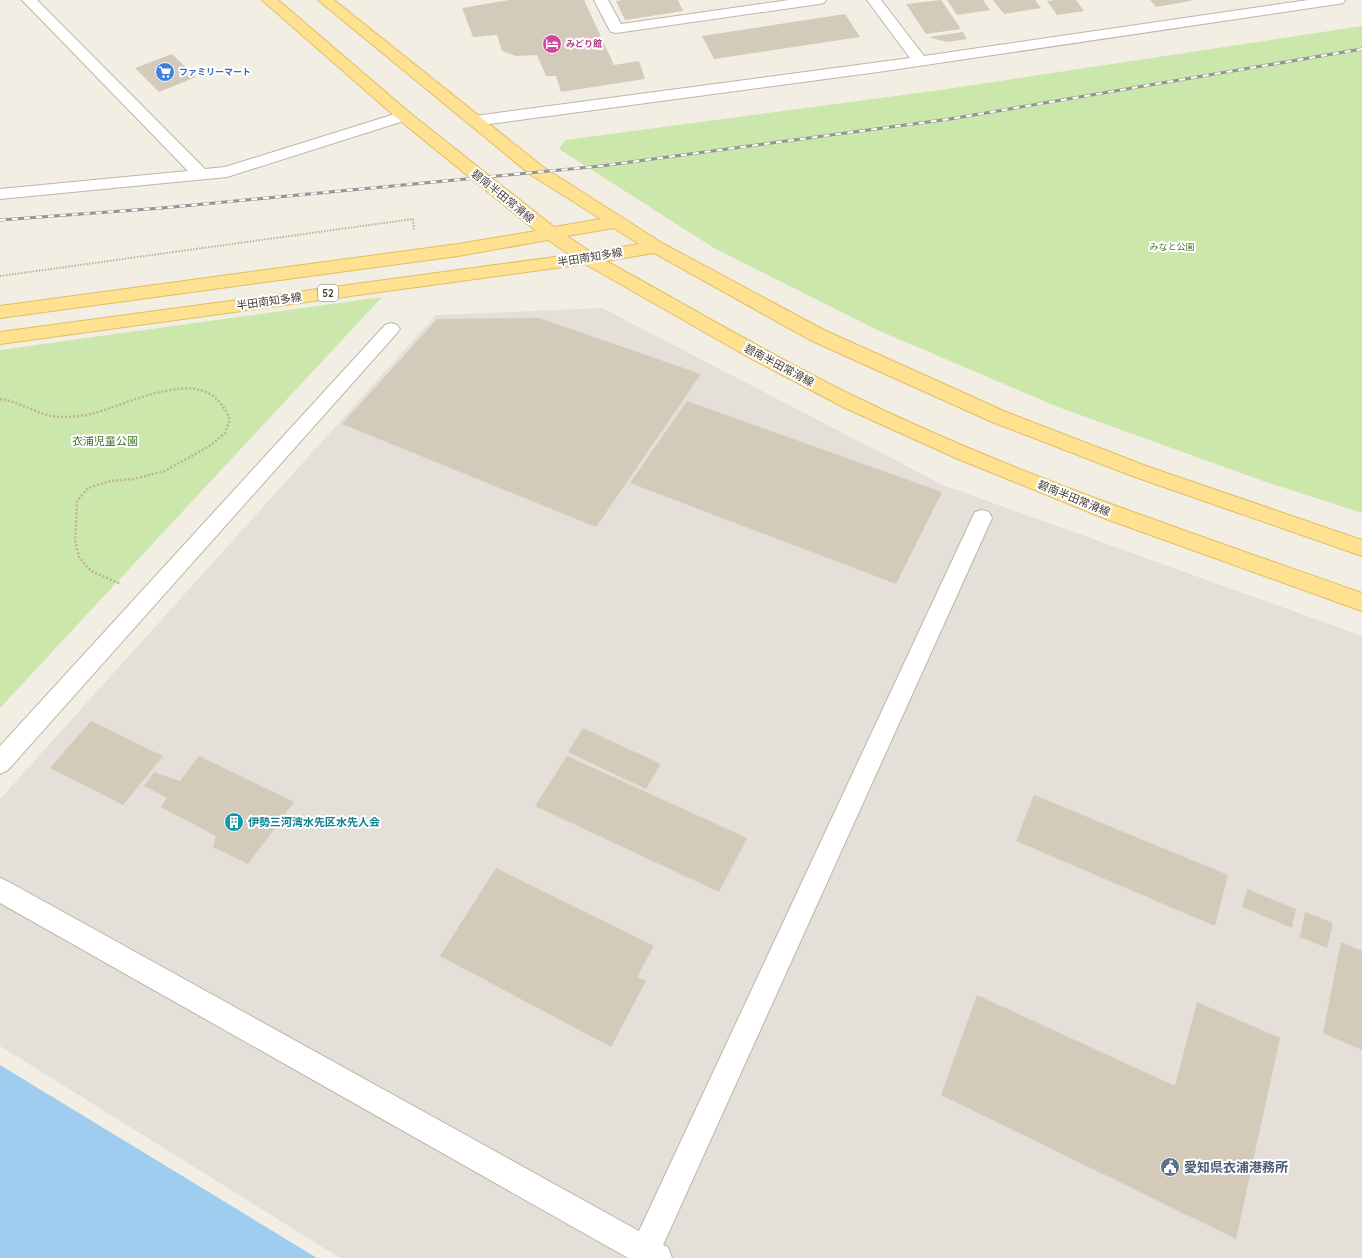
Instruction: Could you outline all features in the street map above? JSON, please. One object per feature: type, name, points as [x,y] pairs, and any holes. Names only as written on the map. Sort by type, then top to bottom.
[{"type":"main road","name":"碧南半田常滑線","points":[[269,0],[404,116],[551,234],[588,258],[755,352],[852,403],[965,454],[1113,513],[1362,602]]},
{"type":"main road","points":[[325,0],[537,171],[656,247],[817,335],[999,417],[1142,472],[1362,548]]},
{"type":"main road","name":"52","points":[[0,312],[458,250],[616,222]]},
{"type":"main road","name":"半田南知多線","points":[[0,338],[588,258],[656,247]]},
{"type":"street","points":[[29,0],[200,174]]},
{"type":"street","points":[[601,0],[616,29],[819,0]]},
{"type":"street","points":[[874,0],[919,60]]},
{"type":"street","points":[[1222,0],[1238,16]]},
{"type":"street","points":[[475,120],[1238,16],[1331,0]]},
{"type":"street","points":[[0,194],[227,172],[404,116]]},
{"type":"street","points":[[0,763],[391,329]]},
{"type":"street","points":[[0,890],[651,1255],[982,518]]},
{"type":"path","points":[[0,276],[413,219],[415,235]]},
{"type":"path","points":[[0,399],[26,405],[41,414],[63,417],[90,415],[130,401],[172,390],[189,389],[205,391],[223,405],[230,419],[225,433],[210,445],[165,471],[133,479],[110,481],[88,488],[77,501],[75,540],[79,557],[91,571],[123,584]]},
{"type":"shaded area","points":[[602,308],[943,485],[1362,636],[1362,1258],[340,1258],[0,1046],[0,799],[436,315]]},
{"type":"green space","name":"みなと公園","points":[[1362,26],[1362,513],[1263,481],[1058,407],[875,329],[714,248],[559,149],[565,140],[940,90]]},
{"type":"green space","name":"衣浦児童公園","points":[[382,297],[0,708],[0,350]]},
{"type":"water","points":[[0,1065],[317,1258],[0,1258]]},
{"type":"building","name":"みどり館","points":[[509,0],[584,0],[614,65],[639,61],[645,79],[561,92],[556,76],[546,76],[537,55],[516,56],[502,51],[497,35],[473,37],[462,8]]},
{"type":"building","points":[[678,0],[683,11],[625,20],[616,1]]},
{"type":"building","points":[[941,0],[961,29],[926,34],[906,4]]},
{"type":"building","points":[[947,0],[983,0],[990,10],[957,15]]},
{"type":"building","points":[[993,0],[1035,0],[1041,8],[1004,14]]},
{"type":"building","points":[[1076,0],[1084,11],[1057,15],[1047,1]]},
{"type":"building","points":[[1150,0],[1191,0],[1191,1],[1156,7]]},
{"type":"building","points":[[845,14],[860,37],[714,59],[702,36]]},
{"type":"building","points":[[963,32],[967,39],[946,42],[929,37]]},
{"type":"building","name":"ファミリーマート","points":[[172,54],[196,77],[159,92],[135,68]]},
{"type":"building","points":[[539,318],[701,374],[596,527],[342,424],[437,319]]},
{"type":"building","points":[[687,401],[942,492],[896,584],[630,483]]},
{"type":"building","points":[[91,721],[163,756],[123,805],[50,768]]},
{"type":"building","points":[[583,728],[661,764],[646,789],[568,752]]},
{"type":"building","name":"伊勢三河湾水先区水先人会","points":[[199,756],[294,802],[248,864],[213,847],[216,836],[161,807],[167,798],[144,786],[154,772],[180,781]]},
{"type":"building","points":[[567,756],[747,838],[719,892],[535,806]]},
{"type":"building","points":[[1034,795],[1228,875],[1215,926],[1016,841]]},
{"type":"building","points":[[496,868],[654,946],[637,977],[646,981],[611,1047],[440,956]]},
{"type":"building","points":[[1247,889],[1296,909],[1292,928],[1242,907]]},
{"type":"building","points":[[1305,912],[1333,923],[1327,948],[1300,937]]},
{"type":"building","points":[[1341,942],[1362,951],[1362,1050],[1323,1033]]},
{"type":"building","name":"愛知県衣浦港務所","points":[[977,995],[1175,1086],[1197,1002],[1280,1038],[1236,1239],[941,1095]]},
{"type":"railway","points":[[0,220],[162,208],[601,166],[950,119],[1362,49]]},
{"type":"place","name":"みどり館","points":[[552,44]]},
{"type":"place","name":"ファミリーマート","points":[[165,72]]},
{"type":"place","name":"伊勢三河湾水先区水先人会","points":[[234,822]]},
{"type":"place","name":"愛知県衣浦港務所","points":[[1170,1167]]}]
